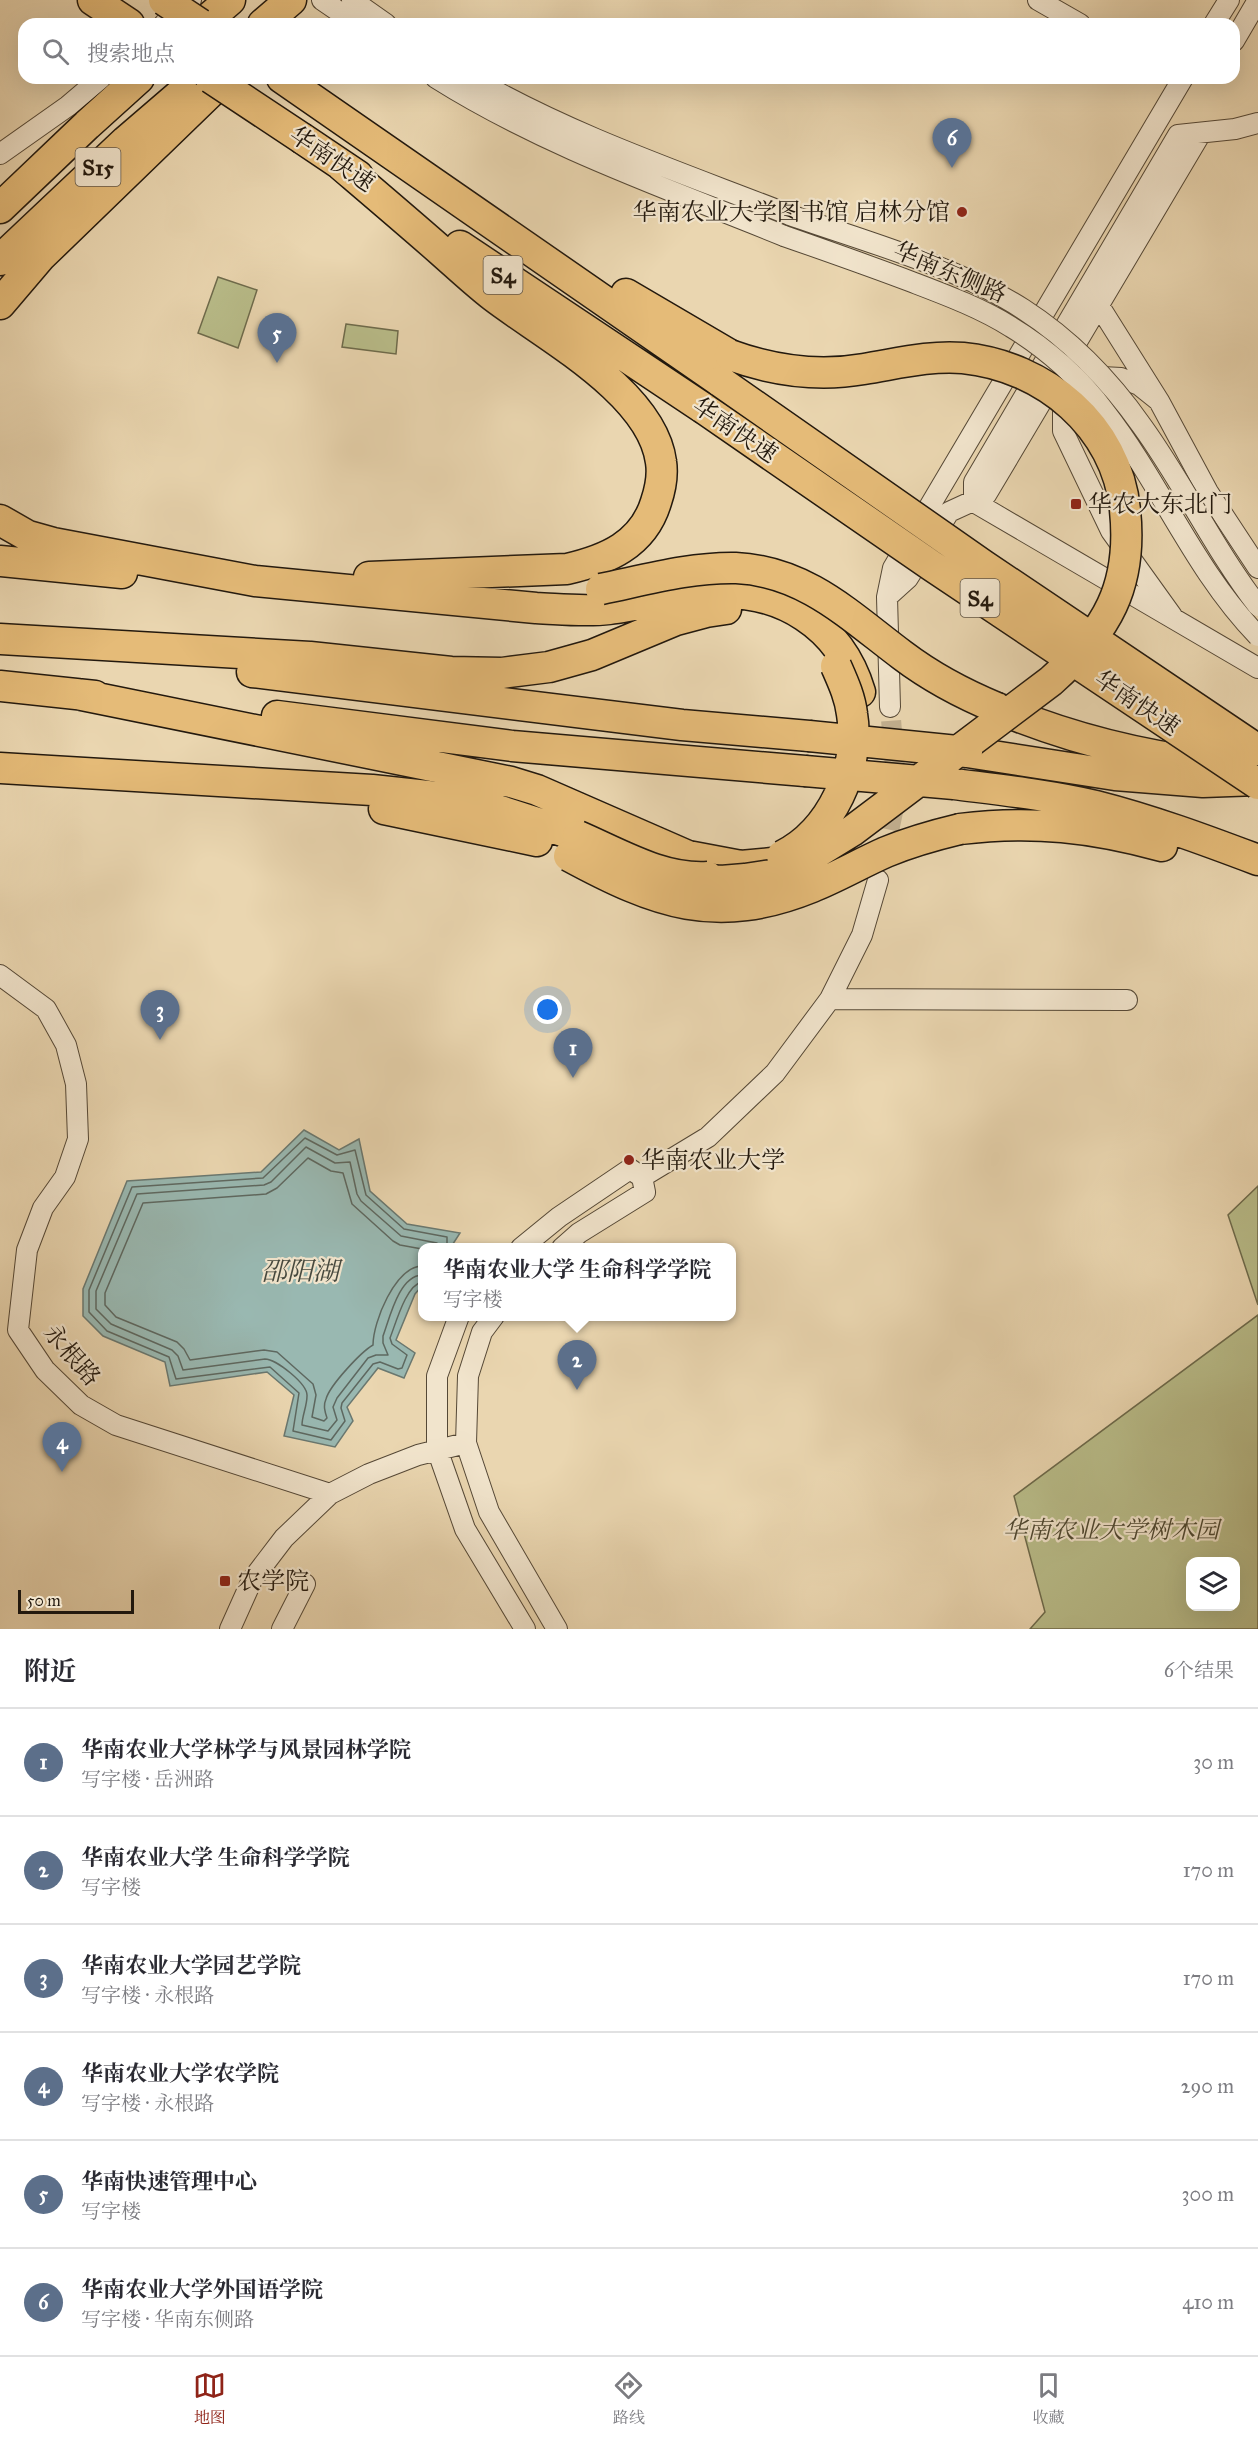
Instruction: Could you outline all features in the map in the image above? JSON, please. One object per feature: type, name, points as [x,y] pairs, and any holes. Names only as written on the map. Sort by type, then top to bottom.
[{"type":"highway","points":[[93,0],[120,18]]},
{"type":"highway","points":[[164,0],[192,18]]},
{"type":"highway","points":[[208,18],[230,0]]},
{"type":"highway","points":[[270,18],[291,0]]},
{"type":"highway","points":[[286,18],[305,0]]},
{"type":"highway","name":"S15","points":[[0,208],[133,84]]},
{"type":"highway","name":"S15","points":[[0,260],[126,141],[193,84]]},
{"type":"highway","points":[[0,304],[40,257],[219,84]]},
{"type":"highway","name":"华南快速","points":[[220,84],[530,294],[704,408],[932,566],[1258,782]]},
{"type":"highway","name":"华南快速","points":[[291,84],[361,132],[678,326],[725,369],[984,565],[1258,750]]},
{"type":"highway","points":[[255,581],[567,569],[597,562],[617,553],[639,534],[653,512],[660,488],[661,463],[656,442],[642,417],[621,392],[596,370],[492,295],[342,165]]},
{"type":"highway","points":[[574,846],[688,878],[721,881],[772,875],[804,861],[852,831],[1051,681],[1076,659],[1095,636],[1110,611],[1121,582],[1126,554],[1127,529],[1124,499],[1117,472],[1089,422],[1067,401],[1036,380],[1018,371],[992,363],[962,358],[929,358],[834,373],[779,369],[725,369]]},
{"type":"highway","points":[[0,520],[28,536],[53,543],[255,581],[545,609],[608,609],[652,600],[713,593],[759,596],[782,604],[825,630],[843,652],[856,678],[864,704],[867,735],[864,763],[856,791],[843,816],[821,839],[796,855],[771,863],[741,866],[713,862],[663,847],[537,790],[511,782],[78,694]]},
{"type":"highway","points":[[0,561],[85,570],[255,581],[566,594],[713,568],[762,571],[786,577],[831,599],[902,655],[938,679],[1038,726],[1114,748],[1174,760],[1258,768]]},
{"type":"highway","points":[[0,640],[310,657],[451,672],[502,673],[549,667],[592,655],[676,620],[706,612],[733,608],[764,613],[791,624],[816,642],[836,666],[846,689],[853,715],[853,745],[849,769],[842,790],[830,811],[811,835],[789,853],[754,870],[725,876],[688,878]]},
{"type":"highway","points":[[0,640],[505,705],[682,725],[967,752],[1137,777],[1203,782],[1258,782]]},
{"type":"highway","points":[[0,686],[256,714],[512,746],[1008,790],[1096,807],[1258,860]]},
{"type":"highway","points":[[0,751],[248,782]]},
{"type":"highway","points":[[0,768],[372,790],[446,798],[523,818],[574,846],[629,886],[693,906],[756,905],[812,887],[887,852],[932,836],[997,824],[1029,823],[1091,831],[1181,851],[1258,878]]},
{"type":"street","points":[[171,18],[191,0]]},
{"type":"street","points":[[322,0],[348,18]]},
{"type":"street","points":[[352,0],[378,18]]},
{"type":"street","points":[[1038,0],[1070,18]]},
{"type":"street","points":[[1218,18],[1228,0]]},
{"type":"street","points":[[1240,31],[1258,0]]},
{"type":"street","points":[[0,154],[68,106],[94,84]]},
{"type":"street","name":"华南东侧路","points":[[445,84],[472,101],[543,137],[784,236],[966,304],[1013,328],[1066,370],[1105,411],[1210,579],[1234,612],[1258,636]]},
{"type":"street","name":"华南东侧路","points":[[483,84],[552,120],[790,215],[906,256],[986,288],[1020,307],[1076,349],[1100,372],[1143,426],[1239,582],[1258,606]]},
{"type":"street","points":[[890,707],[886,597],[892,568],[1176,84]]},
{"type":"street","points":[[886,597],[908,578],[949,512],[986,495],[1093,296],[1201,133],[1235,129],[1258,123]]},
{"type":"street","points":[[1093,296],[1159,401],[1208,492],[1258,568]]},
{"type":"street","points":[[1159,401],[1139,385],[1121,378],[1091,379],[1073,394],[1063,412],[1063,431],[1111,531],[1138,572],[1172,616]]},
{"type":"street","points":[[974,502],[1258,668]]},
{"type":"street","points":[[568,1243],[708,1137],[775,1073],[830,999],[862,935],[878,880]]},
{"type":"street","name":"永根路","points":[[0,975],[46,1009],[66,1045],[76,1084],[78,1139],[65,1177],[43,1208],[27,1250],[9,1331],[81,1405],[116,1425],[330,1494]]},
{"type":"street","points":[[830,999],[1127,1000]]},
{"type":"street","points":[[527,1243],[559,1217],[630,1169],[643,1185]]},
{"type":"street","points":[[458,1321],[437,1376],[437,1449],[465,1529],[525,1629]]},
{"type":"street","points":[[491,1321],[482,1332],[468,1376],[466,1443],[489,1512],[557,1629]]},
{"type":"street","points":[[230,1629],[252,1580],[284,1538],[330,1494],[369,1474],[437,1449],[466,1443]]},
{"type":"street","points":[[282,1629],[305,1584]]},
{"type":"green space","points":[[218,277],[257,290],[238,348],[198,333]]},
{"type":"green space","points":[[346,324],[398,331],[396,354],[342,347]]},
{"type":"green space","points":[[1258,1186],[1258,1305],[1228,1215]]},
{"type":"green space","name":"华南农业大学树木园","points":[[1258,1315],[1258,1629],[1030,1629],[1045,1612],[1014,1496]]},
{"type":"water","name":"邵阳湖","points":[[304,1130],[339,1150],[359,1139],[370,1191],[407,1224],[460,1233],[454,1243],[418,1243],[418,1291],[396,1340],[415,1353],[404,1378],[378,1368],[347,1407],[353,1421],[335,1447],[284,1436],[294,1395],[267,1372],[170,1386],[165,1362],[103,1336],[83,1316],[83,1289],[127,1181],[261,1172]]},
{"type":"tunnel","points":[[883,859],[897,793],[890,707]]},
{"type":"place","name":"华南农业大学外国语学院","points":[[952,168]]},
{"type":"place","name":"华南农业大学图书馆 启林分馆","points":[[962,212]]},
{"type":"place","name":"华南快速管理中心","points":[[277,363]]},
{"type":"place","name":"华农大东北门","points":[[1076,504]]},
{"type":"place","name":"华南农业大学园艺学院","points":[[160,1040]]},
{"type":"place","name":"华南农业大学林学与风景园林学院","points":[[573,1078]]},
{"type":"place","name":"华南农业大学","points":[[629,1160]]},
{"type":"place","name":"华南农业大学 生命科学学院","points":[[577,1390]]},
{"type":"place","name":"华南农业大学农学院","points":[[62,1472]]},
{"type":"place","name":"农学院","points":[[225,1581]]}]
